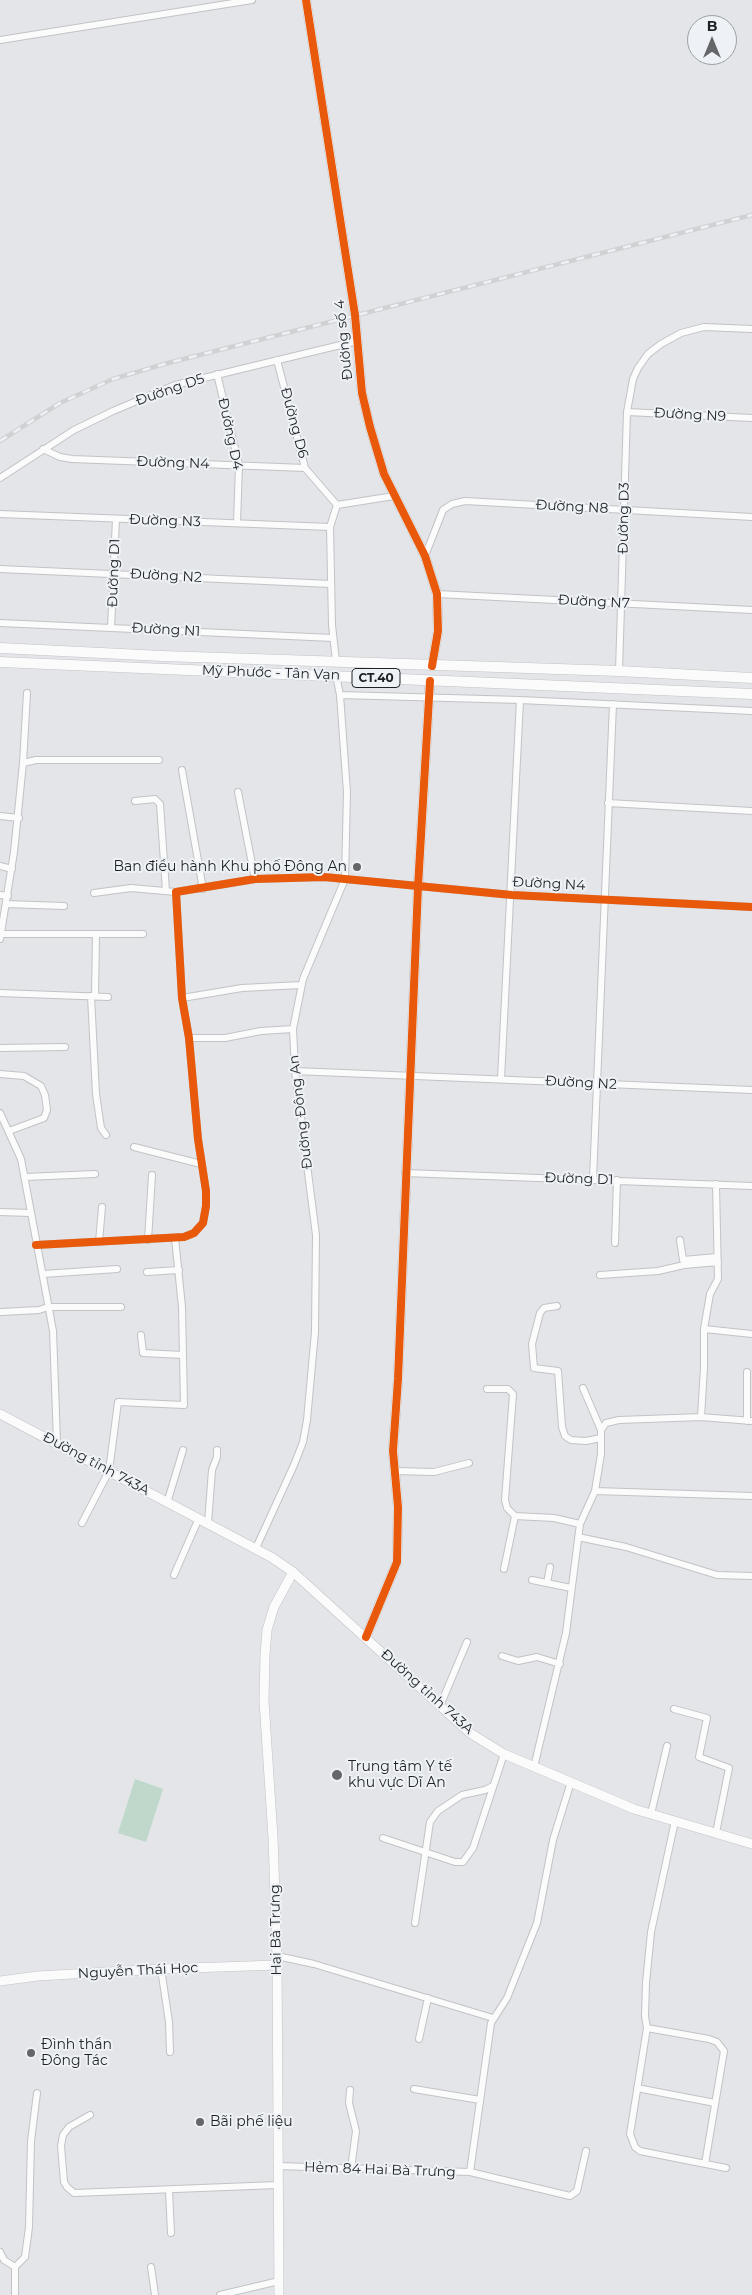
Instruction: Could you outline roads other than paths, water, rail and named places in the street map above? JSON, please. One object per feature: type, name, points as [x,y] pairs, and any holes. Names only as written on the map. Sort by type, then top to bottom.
[{"type":"main road","name":"Mỹ Phước - Tân Vạn","points":[[0,648],[162,656],[618,671],[752,678]]},
{"type":"main road","name":"Mỹ Phước - Tân Vạn","points":[[0,662],[752,694]]},
{"type":"main road","points":[[430,681],[432,666]]},
{"type":"street","points":[[0,40],[252,0]]},
{"type":"street","name":"Đường số 4","points":[[306,0],[355,315],[362,393],[375,451],[394,496],[425,556],[437,594],[438,631],[432,666]]},
{"type":"street","name":"Đường D3","points":[[618,671],[622,603],[627,412],[633,380],[638,368],[648,354],[681,332],[704,327],[752,329]]},
{"type":"street","name":"Đường D5","points":[[0,478],[74,430],[144,397],[175,385],[357,341]]},
{"type":"street","name":"Đường D6","points":[[277,360],[305,468],[337,505]]},
{"type":"street","name":"Đường D4","points":[[217,374],[239,465],[237,523]]},
{"type":"street","name":"Đường N9","points":[[627,412],[752,418]]},
{"type":"street","name":"Đường N4","points":[[43,449],[60,457],[72,459],[305,468]]},
{"type":"street","points":[[336,661],[333,638],[330,527],[337,505],[394,496]]},
{"type":"street","name":"Đường N8","points":[[425,556],[442,510],[452,504],[465,501],[752,517]]},
{"type":"street","name":"Đường N3","points":[[0,514],[330,527]]},
{"type":"street","name":"Đường D1","points":[[111,628],[116,519]]},
{"type":"street","name":"Đường N2","points":[[0,569],[331,584]]},
{"type":"street","name":"Đường N7","points":[[437,594],[752,610]]},
{"type":"street","name":"Đường N1","points":[[0,623],[333,638]]},
{"type":"street","name":"Đường Đông An","points":[[256,1548],[303,1442],[307,1420],[315,1332],[316,1235],[295,1070],[293,1029],[301,985],[346,879],[347,792],[340,695],[336,676]]},
{"type":"street","points":[[366,1636],[397,1562],[398,1507],[393,1451],[398,1379],[418,887],[430,681]]},
{"type":"street","points":[[27,693],[19,818],[1,937],[143,934]]},
{"type":"street","points":[[340,695],[520,700],[752,711]]},
{"type":"street","points":[[501,1079],[512,895],[520,700]]},
{"type":"street","points":[[593,1179],[613,704]]},
{"type":"street","points":[[23,763],[36,760],[159,760]]},
{"type":"street","points":[[182,770],[203,889]]},
{"type":"street","points":[[238,792],[255,879]]},
{"type":"street","points":[[135,801],[155,799],[160,804],[166,891]]},
{"type":"street","points":[[608,803],[752,811]]},
{"type":"street","points":[[0,816],[19,818]]},
{"type":"street","points":[[0,866],[12,868]]},
{"type":"street","name":"Đường N4","points":[[94,893],[131,888],[176,892],[255,879],[284,877],[346,879],[512,895],[752,907]]},
{"type":"street","points":[[36,1245],[175,1238],[194,1234],[199,1229],[206,1215],[206,1191],[201,1164],[189,1038],[182,998],[176,892]]},
{"type":"street","points":[[0,895],[8,896]]},
{"type":"street","points":[[6,904],[64,906]]},
{"type":"street","points":[[96,934],[93,996],[96,1094],[101,1128],[106,1135]]},
{"type":"street","points":[[182,998],[242,988],[301,985]]},
{"type":"street","points":[[0,993],[108,997]]},
{"type":"street","points":[[189,1038],[225,1038],[261,1031],[293,1029]]},
{"type":"street","points":[[0,1048],[65,1048]]},
{"type":"street","name":"Đường N2","points":[[295,1070],[752,1090]]},
{"type":"street","points":[[0,1074],[24,1076],[41,1086],[45,1095],[47,1110],[44,1118],[9,1132]]},
{"type":"street","points":[[0,1113],[21,1159],[53,1331],[57,1442]]},
{"type":"street","points":[[134,1147],[201,1164]]},
{"type":"street","name":"Đường D1","points":[[405,1173],[752,1186]]},
{"type":"street","points":[[25,1176],[95,1174]]},
{"type":"street","points":[[148,1240],[152,1175]]},
{"type":"street","points":[[614,1243],[617,1180]]},
{"type":"street","points":[[701,1417],[706,1307],[718,1279],[716,1184]]},
{"type":"street","points":[[99,1242],[102,1207]]},
{"type":"street","points":[[0,1212],[30,1213]]},
{"type":"street","points":[[82,1522],[109,1471],[118,1402],[184,1405],[182,1306],[175,1238]]},
{"type":"street","points":[[680,1240],[683,1260],[717,1259]]},
{"type":"street","points":[[600,1275],[658,1271],[717,1259]]},
{"type":"street","points":[[42,1274],[118,1269]]},
{"type":"street","points":[[147,1272],[178,1270]]},
{"type":"street","points":[[557,1306],[544,1308],[540,1313],[532,1344],[534,1368],[558,1371],[562,1427],[565,1436],[571,1440],[586,1441],[601,1438]]},
{"type":"street","points":[[1,1312],[39,1310],[48,1307],[121,1307]]},
{"type":"street","points":[[704,1329],[752,1334]]},
{"type":"street","points":[[141,1335],[143,1353],[183,1355]]},
{"type":"street","points":[[601,1430],[606,1423],[619,1420],[701,1417],[750,1421],[747,1372]]},
{"type":"street","points":[[534,1767],[560,1664],[580,1524],[595,1491],[601,1430],[583,1388]]},
{"type":"street","points":[[487,1389],[508,1389],[513,1394],[506,1508],[515,1516],[554,1518],[580,1524]]},
{"type":"street","name":"Đường tỉnh 743A","points":[[0,1414],[57,1442],[167,1503],[256,1548],[293,1572],[366,1636],[470,1733],[504,1754],[622,1804],[752,1844]]},
{"type":"street","points":[[167,1503],[183,1450]]},
{"type":"street","points":[[208,1523],[212,1470],[217,1457],[217,1450]]},
{"type":"street","points":[[395,1471],[434,1472],[469,1462]]},
{"type":"street","points":[[595,1491],[752,1496]]},
{"type":"street","points":[[504,1569],[515,1516]]},
{"type":"street","points":[[174,1575],[199,1518]]},
{"type":"street","points":[[578,1537],[626,1547],[717,1575],[752,1576]]},
{"type":"street","points":[[547,1584],[550,1566]]},
{"type":"street","name":"Hai Bà Trưng","points":[[279,2295],[277,1961],[273,1837],[264,1701],[267,1630],[274,1607],[293,1572]]},
{"type":"street","points":[[532,1580],[571,1588]]},
{"type":"street","points":[[440,1706],[467,1642]]},
{"type":"street","points":[[502,1656],[518,1661],[537,1656],[560,1664]]},
{"type":"street","points":[[674,1709],[706,1718],[699,1757],[730,1768],[716,1833]]},
{"type":"street","points":[[651,1814],[667,1746]]},
{"type":"street","points":[[383,1838],[455,1862],[466,1860],[473,1848],[504,1754]]},
{"type":"street","points":[[277,1961],[314,1964],[493,2018],[507,1998],[537,1922],[553,1840],[571,1782]]},
{"type":"street","points":[[415,1923],[430,1822],[438,1811],[462,1795],[489,1789],[494,1786]]},
{"type":"street","points":[[675,1821],[647,1958],[645,2016],[647,2028],[630,2134],[635,2147],[649,2154],[726,2168]]},
{"type":"street","name":"Nguyễn Thái Học","points":[[0,1981],[38,1976],[277,1961]]},
{"type":"street","points":[[161,1969],[169,2022],[170,2052]]},
{"type":"street","points":[[419,2039],[428,1998]]},
{"type":"street","name":"Hẻm 84 Hai Bà Trưng","points":[[277,2166],[470,2172],[493,2018]]},
{"type":"street","points":[[647,2028],[709,2039],[722,2047],[724,2051],[705,2164]]},
{"type":"street","points":[[637,2088],[715,2103]]},
{"type":"street","points":[[414,2089],[480,2100]]},
{"type":"street","points":[[350,2090],[350,2103],[356,2131],[351,2169]]},
{"type":"street","points":[[14,2268],[25,2257],[26,2250],[31,2141],[37,2093]]},
{"type":"street","points":[[90,2115],[69,2127],[62,2135],[61,2152],[64,2182],[67,2188],[74,2193],[277,2185]]},
{"type":"street","points":[[470,2172],[570,2196],[577,2192],[586,2151]]},
{"type":"street","points":[[169,2190],[171,2233]]},
{"type":"street","points":[[0,2252],[4,2260],[14,2268],[16,2295]]},
{"type":"street","points":[[151,2267],[155,2295]]},
{"type":"street","points":[[220,2295],[279,2281]]},
{"type":"railway","points":[[0,441],[60,403],[113,379],[168,363],[752,215]]},
{"type":"place","name":"Ban điều hành Khu phố Đông An","points":[[357,867]]},
{"type":"place","name":"Trung tâm Y tế khu vực Dĩ An","points":[[337,1775]]},
{"type":"place","name":"Đình thần Đông Tác","points":[[31,2053]]},
{"type":"place","name":"Bãi phế liệu","points":[[200,2122]]}]
